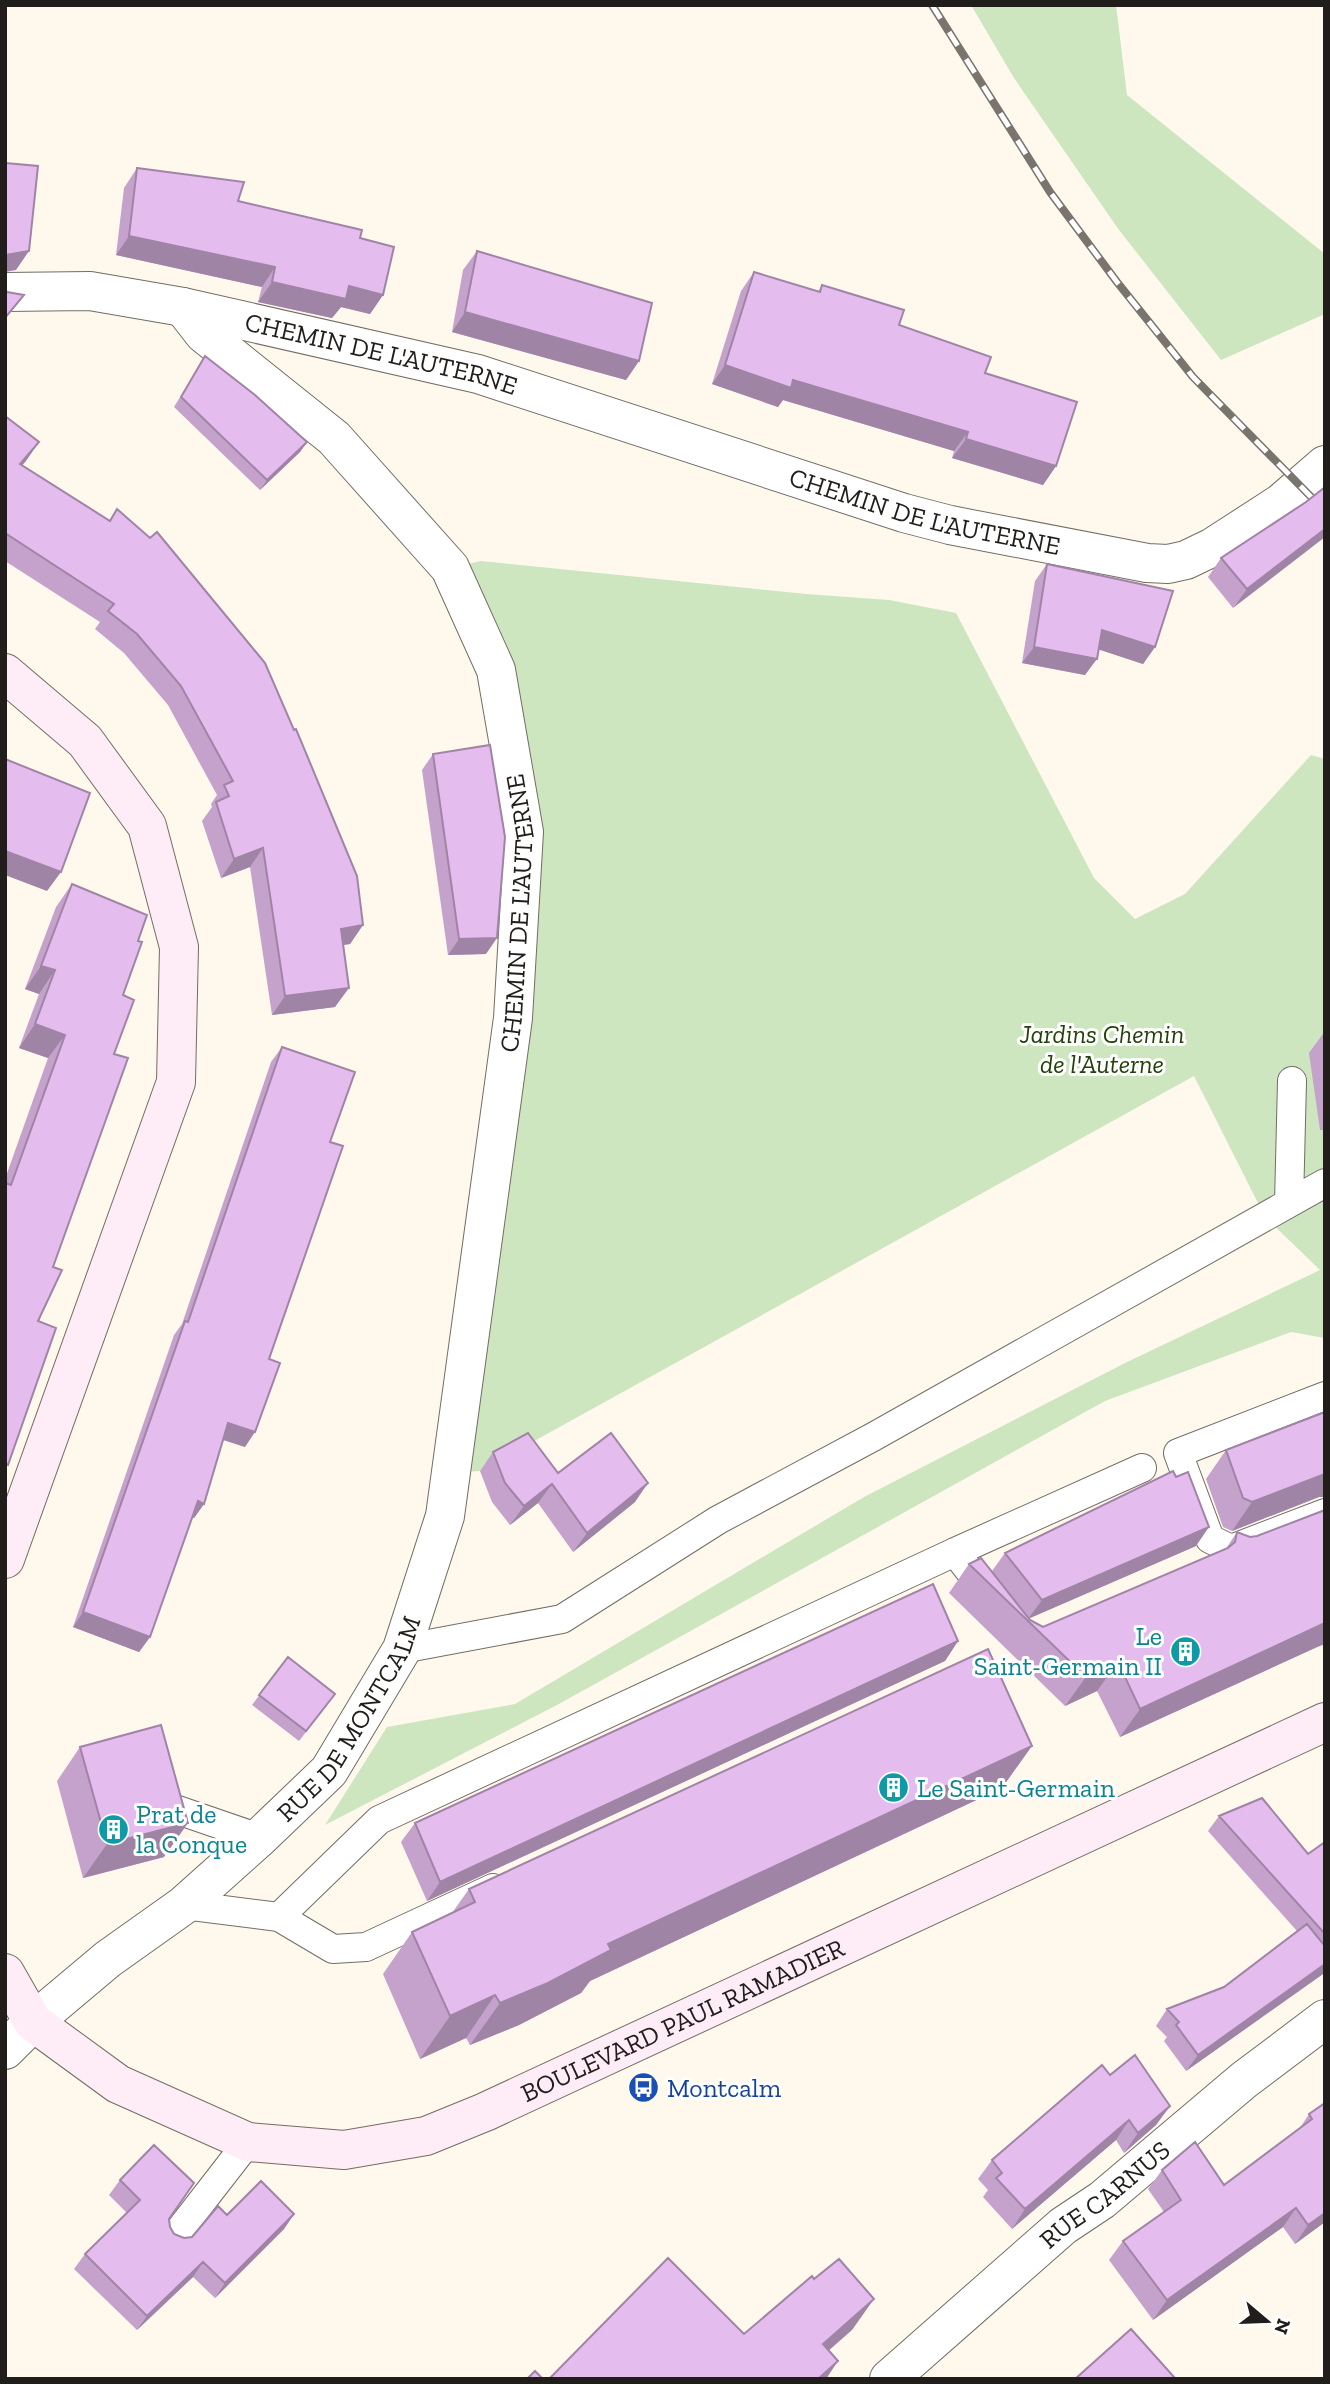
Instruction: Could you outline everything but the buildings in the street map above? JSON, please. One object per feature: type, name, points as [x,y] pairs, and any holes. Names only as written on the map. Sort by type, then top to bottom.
[{"type":"main road","points":[[5,673],[85,741],[147,825],[179,947],[176,1082],[5,1559]]},
{"type":"main road","name":"BOULEVARD PAUL RAMADIER","points":[[33,2022],[118,2084],[248,2143],[344,2150],[426,2136],[485,2112],[1325,1722]]},
{"type":"main road","points":[[5,1973],[33,2022]]},
{"type":"street","name":"CHEMIN DE L'AUTERNE","points":[[5,292],[90,291],[183,307],[478,374],[904,513],[950,525],[1147,563],[1168,564],[1186,560],[1213,547],[1281,503],[1325,465]]},
{"type":"street","name":"CHEMIN DE L'AUTERNE","points":[[183,307],[204,334],[334,438],[450,568],[496,670],[524,832],[513,1018],[451,1472]]},
{"type":"street","name":"RUE DE MONTCALM","points":[[5,2050],[33,2022],[108,1959],[184,1905],[328,1771],[402,1649],[445,1516],[451,1472]]},
{"type":"street","name":"RUE CARNUS","points":[[889,2379],[1063,2226],[1102,2200],[1244,2080],[1325,2019]]},
{"type":"lane","points":[[1289,1203],[1292,1081]]},
{"type":"lane","points":[[402,1649],[562,1619],[718,1520],[873,1437],[1325,1183]]},
{"type":"lane","points":[[1325,1396],[1178,1453],[1210,1539],[1231,1549],[1325,1513]]},
{"type":"lane","points":[[279,1917],[379,1819],[1142,1468]]},
{"type":"lane","points":[[955,1552],[1006,1617]]},
{"type":"lane","points":[[166,1806],[259,1838]]},
{"type":"lane","points":[[184,1905],[279,1917],[333,1949],[366,1947],[518,1876]]},
{"type":"lane","points":[[175,2236],[248,2143]]},
{"type":"green space","points":[[971,5],[1116,5],[1127,95],[1325,254],[1325,314],[1221,360],[1119,230],[1014,78]]},
{"type":"green space","name":"Jardins Chemin de l'Auterne","points":[[481,561],[889,600],[956,613],[1094,878],[1135,919],[1185,894],[1311,755],[1325,759],[1325,1338],[1291,1332],[1105,1401],[557,1705],[325,1825],[387,1727],[515,1704],[864,1497],[1125,1363],[1320,1270],[1265,1217],[1194,1076],[480,1471],[465,1472],[524,832],[450,568]]},
{"type":"railway","points":[[932,5],[1050,192],[1117,282],[1193,377],[1325,511]]},
{"type":"place","name":"Le Saint-Germain II","points":[[1185,1651]]},
{"type":"place","name":"Le Saint-Germain","points":[[894,1788]]},
{"type":"place","name":"Prat de la Conque","points":[[113,1829]]},
{"type":"place","name":"Montcalm","points":[[644,2088]]}]
